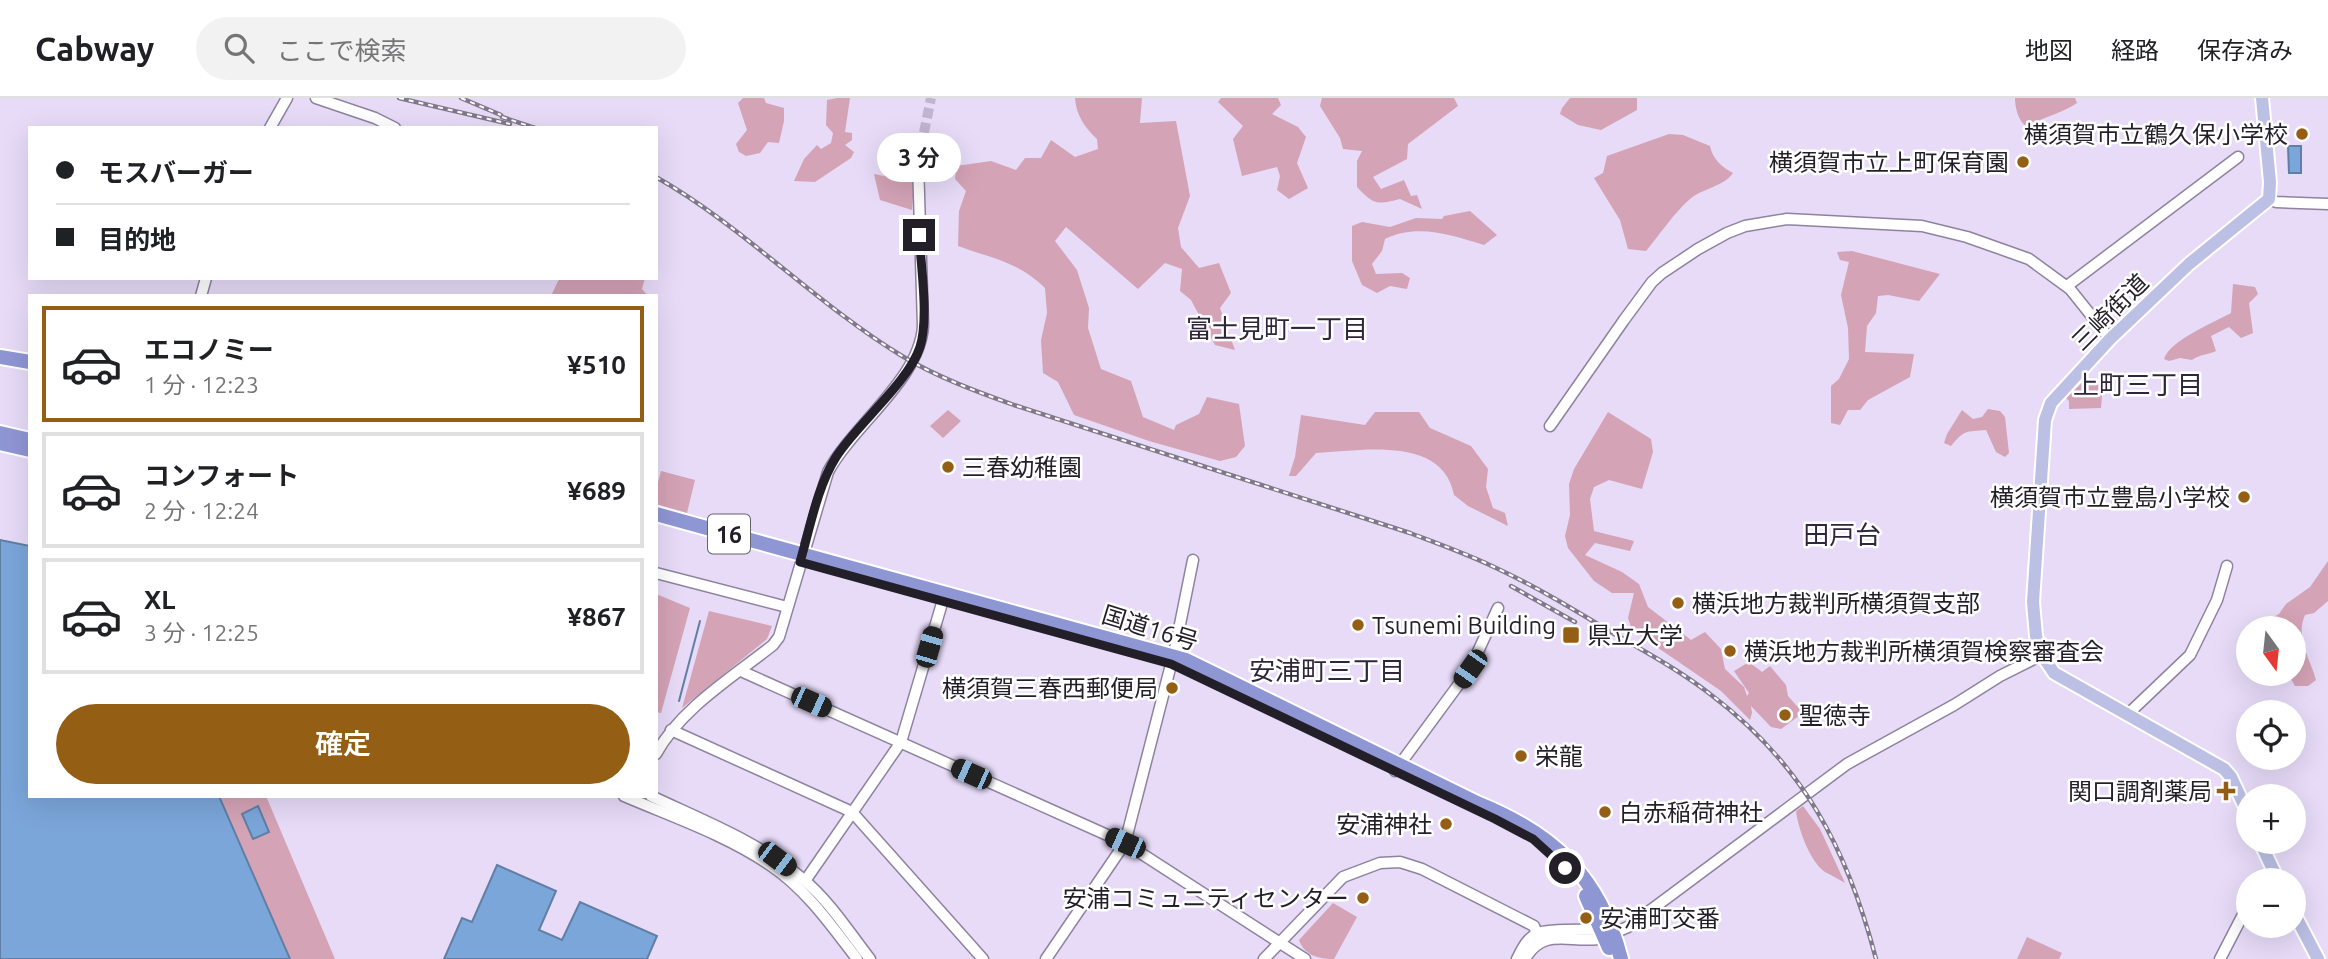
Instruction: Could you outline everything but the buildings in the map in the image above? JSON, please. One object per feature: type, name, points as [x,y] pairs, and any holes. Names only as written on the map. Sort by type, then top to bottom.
[{"type":"highway","points":[[0,348],[28,354]]},
{"type":"highway","points":[[0,356],[28,362]]},
{"type":"highway","points":[[0,433],[28,440]]},
{"type":"highway","points":[[0,443],[28,450]]},
{"type":"highway","name":"国道16号","points":[[658,515],[802,558],[1172,660],[1397,768],[1533,839],[1565,868],[1583,892],[1622,959]]},
{"type":"highway","name":"国道16号","points":[[658,523],[802,558]]},
{"type":"highway","name":"国道16号","points":[[1607,933],[1613,959]]},
{"type":"main road","points":[[2263,98],[2269,199]]},
{"type":"main road","name":"三崎街道","points":[[2042,655],[2036,636],[2034,602],[2045,420],[2051,404],[2110,339],[2189,264],[2269,199]]},
{"type":"main road","points":[[2042,655],[2054,673],[2224,769],[2236,789]]},
{"type":"main road","points":[[2306,936],[2318,959]]},
{"type":"street","points":[[271,126],[287,98]]},
{"type":"street","points":[[316,98],[373,117],[391,126]]},
{"type":"street","points":[[2067,286],[2238,157]]},
{"type":"street","points":[[658,751],[682,718],[773,645],[779,637],[821,488],[837,456],[907,370],[921,345],[923,326],[918,162]]},
{"type":"street","points":[[2269,199],[2276,202],[2328,204]]},
{"type":"street","points":[[1550,426],[1652,282],[1698,249],[1745,226],[1787,219],[1922,226],[1967,237],[2029,259],[2067,286],[2110,339]]},
{"type":"street","points":[[1046,959],[1125,843],[1172,660],[1193,560]]},
{"type":"street","points":[[2127,715],[2190,655],[2217,600],[2227,566]]},
{"type":"street","points":[[658,574],[787,607]]},
{"type":"street","points":[[805,881],[901,742],[944,597]]},
{"type":"street","points":[[1397,768],[1470,669],[1498,608]]},
{"type":"street","points":[[1536,939],[1562,939],[1607,933],[1629,926],[1847,764],[1954,705],[2000,676],[2042,655]]},
{"type":"street","points":[[741,670],[1125,843],[1305,959]]},
{"type":"street","points":[[671,730],[852,811],[983,959]]},
{"type":"street","points":[[631,798],[732,844],[771,865],[819,909],[857,959]]},
{"type":"street","points":[[655,798],[746,840],[777,859],[805,881],[827,904],[870,959]]},
{"type":"street","points":[[1264,959],[1343,877],[1380,863],[1401,862],[1422,869],[1534,926],[1536,939],[1525,959]]},
{"type":"street","points":[[2220,959],[2236,928]]},
{"type":"street","points":[[1517,959],[1525,945],[1548,931],[1607,933]]},
{"type":"shaded area","points":[[743,98],[764,98],[766,103],[784,108],[779,143],[768,142],[760,153],[746,156],[739,152],[736,144],[747,130],[738,103]]},
{"type":"shaded area","points":[[850,98],[845,132],[852,133],[852,140],[845,145],[854,152],[851,158],[815,182],[794,181],[804,159],[817,145],[821,149],[831,143],[833,133],[826,125],[827,100]]},
{"type":"shaded area","points":[[1075,98],[1142,98],[1140,123],[1176,121],[1190,196],[1178,228],[1181,247],[1199,268],[1219,263],[1231,293],[1220,308],[1235,350],[1215,345],[1191,300],[1180,291],[1182,269],[1165,263],[1138,289],[1066,227],[1055,241],[1077,270],[1089,308],[1088,328],[1101,369],[1131,381],[1143,417],[1174,430],[1176,425],[1199,414],[1207,397],[1239,404],[1245,446],[1236,457],[1220,461],[1149,441],[1074,415],[1058,382],[1043,373],[1041,340],[1047,313],[1045,288],[1014,266],[958,246],[959,211],[966,191],[955,179],[956,166],[991,161],[1016,170],[1025,158],[1041,158],[1051,140],[1075,157],[1098,149],[1097,139],[1079,116]]},
{"type":"shaded area","points":[[1221,98],[1278,98],[1281,105],[1272,114],[1298,127],[1306,137],[1297,163],[1308,188],[1289,199],[1277,190],[1280,176],[1277,167],[1242,176],[1233,139],[1243,126],[1218,102]]},
{"type":"shaded area","points":[[1322,98],[1454,98],[1458,106],[1408,144],[1407,159],[1373,177],[1381,189],[1404,180],[1411,196],[1417,195],[1422,209],[1400,199],[1376,202],[1357,187],[1357,161],[1362,151],[1343,149],[1340,138],[1320,106]]},
{"type":"shaded area","points":[[1570,98],[1637,98],[1637,110],[1601,130],[1578,125],[1560,114]]},
{"type":"shaded area","points":[[2015,98],[2075,98],[2077,103],[2026,126],[2017,114]]},
{"type":"shaded area","points":[[1669,134],[1683,135],[1710,146],[1718,162],[1733,173],[1729,178],[1690,199],[1646,251],[1628,249],[1620,220],[1594,178],[1603,173],[1607,156]]},
{"type":"shaded area","points":[[912,143],[924,159],[914,183],[912,210],[880,200],[874,174],[884,176],[894,149]]},
{"type":"shaded area","points":[[1470,211],[1497,235],[1484,245],[1434,232],[1397,234],[1385,239],[1382,251],[1372,264],[1376,274],[1402,273],[1410,278],[1407,289],[1390,286],[1377,293],[1362,285],[1352,261],[1352,226],[1362,222],[1390,227],[1416,218],[1442,219],[1444,216]]},
{"type":"shaded area","points":[[1852,251],[1940,274],[1919,301],[1888,295],[1878,296],[1876,313],[1867,326],[1865,352],[1914,354],[1910,377],[1868,400],[1860,410],[1848,410],[1840,425],[1831,423],[1831,386],[1839,379],[1849,359],[1848,328],[1841,295],[1849,262],[1840,260],[1837,252]]},
{"type":"shaded area","points":[[644,280],[642,289],[646,294],[552,294],[558,281]]},
{"type":"shaded area","points":[[2233,284],[2255,287],[2258,294],[2249,303],[2253,333],[2241,338],[2229,327],[2211,336],[2216,351],[2192,360],[2164,359],[2174,345],[2231,313]]},
{"type":"shaded area","points":[[2083,382],[2103,384],[2101,408],[2069,409],[2069,401],[2066,398]]},
{"type":"shaded area","points":[[1988,409],[2000,411],[2005,417],[2009,453],[2005,457],[1996,452],[1986,430],[1966,432],[1951,446],[1944,443],[1962,410],[1973,419],[1982,417]]},
{"type":"shaded area","points":[[948,410],[961,421],[943,438],[930,426]]},
{"type":"shaded area","points":[[1375,412],[1419,412],[1430,428],[1471,446],[1488,469],[1486,487],[1493,508],[1505,513],[1508,526],[1468,506],[1454,495],[1447,476],[1434,463],[1417,455],[1376,450],[1316,453],[1296,476],[1289,476],[1295,457],[1301,415],[1365,425]]},
{"type":"shaded area","points":[[1608,412],[1651,439],[1653,452],[1642,489],[1609,480],[1594,487],[1590,499],[1594,531],[1634,541],[1630,551],[1595,543],[1585,555],[1622,572],[1639,584],[1648,607],[1691,640],[1705,632],[1721,649],[1725,669],[1744,687],[1747,696],[1749,693],[1734,671],[1749,662],[1762,672],[1770,666],[1786,685],[1788,696],[1803,713],[1781,729],[1771,727],[1751,706],[1750,720],[1721,691],[1632,630],[1628,618],[1634,593],[1612,593],[1594,581],[1568,548],[1565,536],[1570,515],[1569,484],[1574,469]]},
{"type":"shaded area","points":[[661,471],[695,480],[687,513],[658,505]]},
{"type":"shaded area","points":[[2328,561],[2328,601],[2314,613],[2305,616],[2275,616],[2286,604],[2310,587]]},
{"type":"shaded area","points":[[658,595],[690,608],[661,713],[658,712]]},
{"type":"shaded area","points":[[709,611],[772,626],[767,639],[682,708]]},
{"type":"shaded area","points":[[2306,653],[2316,680],[2306,686]]},
{"type":"shaded area","points":[[221,798],[267,798],[335,959],[290,959]]},
{"type":"shaded area","points":[[1803,806],[1820,829],[1845,883],[1825,872],[1814,861],[1802,835],[1796,811]]},
{"type":"shaded area","points":[[1333,903],[1357,917],[1334,959],[1317,957],[1308,953],[1299,940]]},
{"type":"shaded area","points":[[2027,937],[2062,953],[2059,959],[2017,959]]},
{"type":"water","points":[[2288,146],[2301,146],[2301,173],[2289,173]]},
{"type":"water","points":[[0,540],[28,546],[28,798],[220,798],[290,959],[0,959]]},
{"type":"water","points":[[258,806],[269,832],[253,839],[242,814]]},
{"type":"water","points":[[497,865],[556,891],[539,930],[562,940],[580,902],[657,936],[647,959],[444,959],[462,918],[472,922]]},
{"type":"waterway","points":[[679,701],[700,621]]},
{"type":"tunnel","points":[[918,162],[931,98]]},
{"type":"railway","points":[[399,98],[510,124]]},
{"type":"railway","points":[[461,98],[501,115]]},
{"type":"railway","points":[[502,117],[529,126]]},
{"type":"railway","points":[[658,178],[750,242],[839,313],[929,371],[1014,405],[1410,533],[1463,553],[1539,590],[1674,669],[1743,721],[1796,779],[1835,845],[1851,881],[1876,959]]},
{"type":"railway","points":[[1511,586],[1575,622]]},
{"type":"place","name":"横須賀市立鶴久保小学校","points":[[2302,134]]},
{"type":"place","name":"横須賀市立上町保育園","points":[[2023,162]]},
{"type":"place","name":"三春幼稚園","points":[[948,467]]},
{"type":"place","name":"横須賀市立豊島小学校","points":[[2244,497]]},
{"type":"place","name":"横浜地方裁判所横須賀支部","points":[[1678,603]]},
{"type":"place","name":"Tsunemi Building","points":[[1358,625]]},
{"type":"place","name":"県立大学","points":[[1571,635]]},
{"type":"place","name":"横浜地方裁判所横須賀検察審査会","points":[[1730,651]]},
{"type":"place","name":"横須賀三春西郵便局","points":[[1172,688]]},
{"type":"place","name":"聖徳寺","points":[[1785,715]]},
{"type":"place","name":"栄龍","points":[[1521,756]]},
{"type":"place","name":"関口調剤薬局","points":[[2226,791]]},
{"type":"place","name":"白赤稲荷神社","points":[[1605,812]]},
{"type":"place","name":"安浦神社","points":[[1446,824]]},
{"type":"place","name":"安浦コミュニティセンター","points":[[1363,898]]},
{"type":"place","name":"安浦町交番","points":[[1586,918]]},
{"type":"district","name":"富士見町一丁目","points":[[1277,328]]},
{"type":"district","name":"上町三丁目","points":[[2138,384]]},
{"type":"district","name":"田戸台","points":[[1842,534]]},
{"type":"district","name":"安浦町三丁目","points":[[1327,670]]},
{"type":"route","points":[[919,235],[923,326],[921,345],[907,370],[837,456],[828,472],[800,562],[1171,664],[1495,819],[1533,839],[1565,868]]}]
